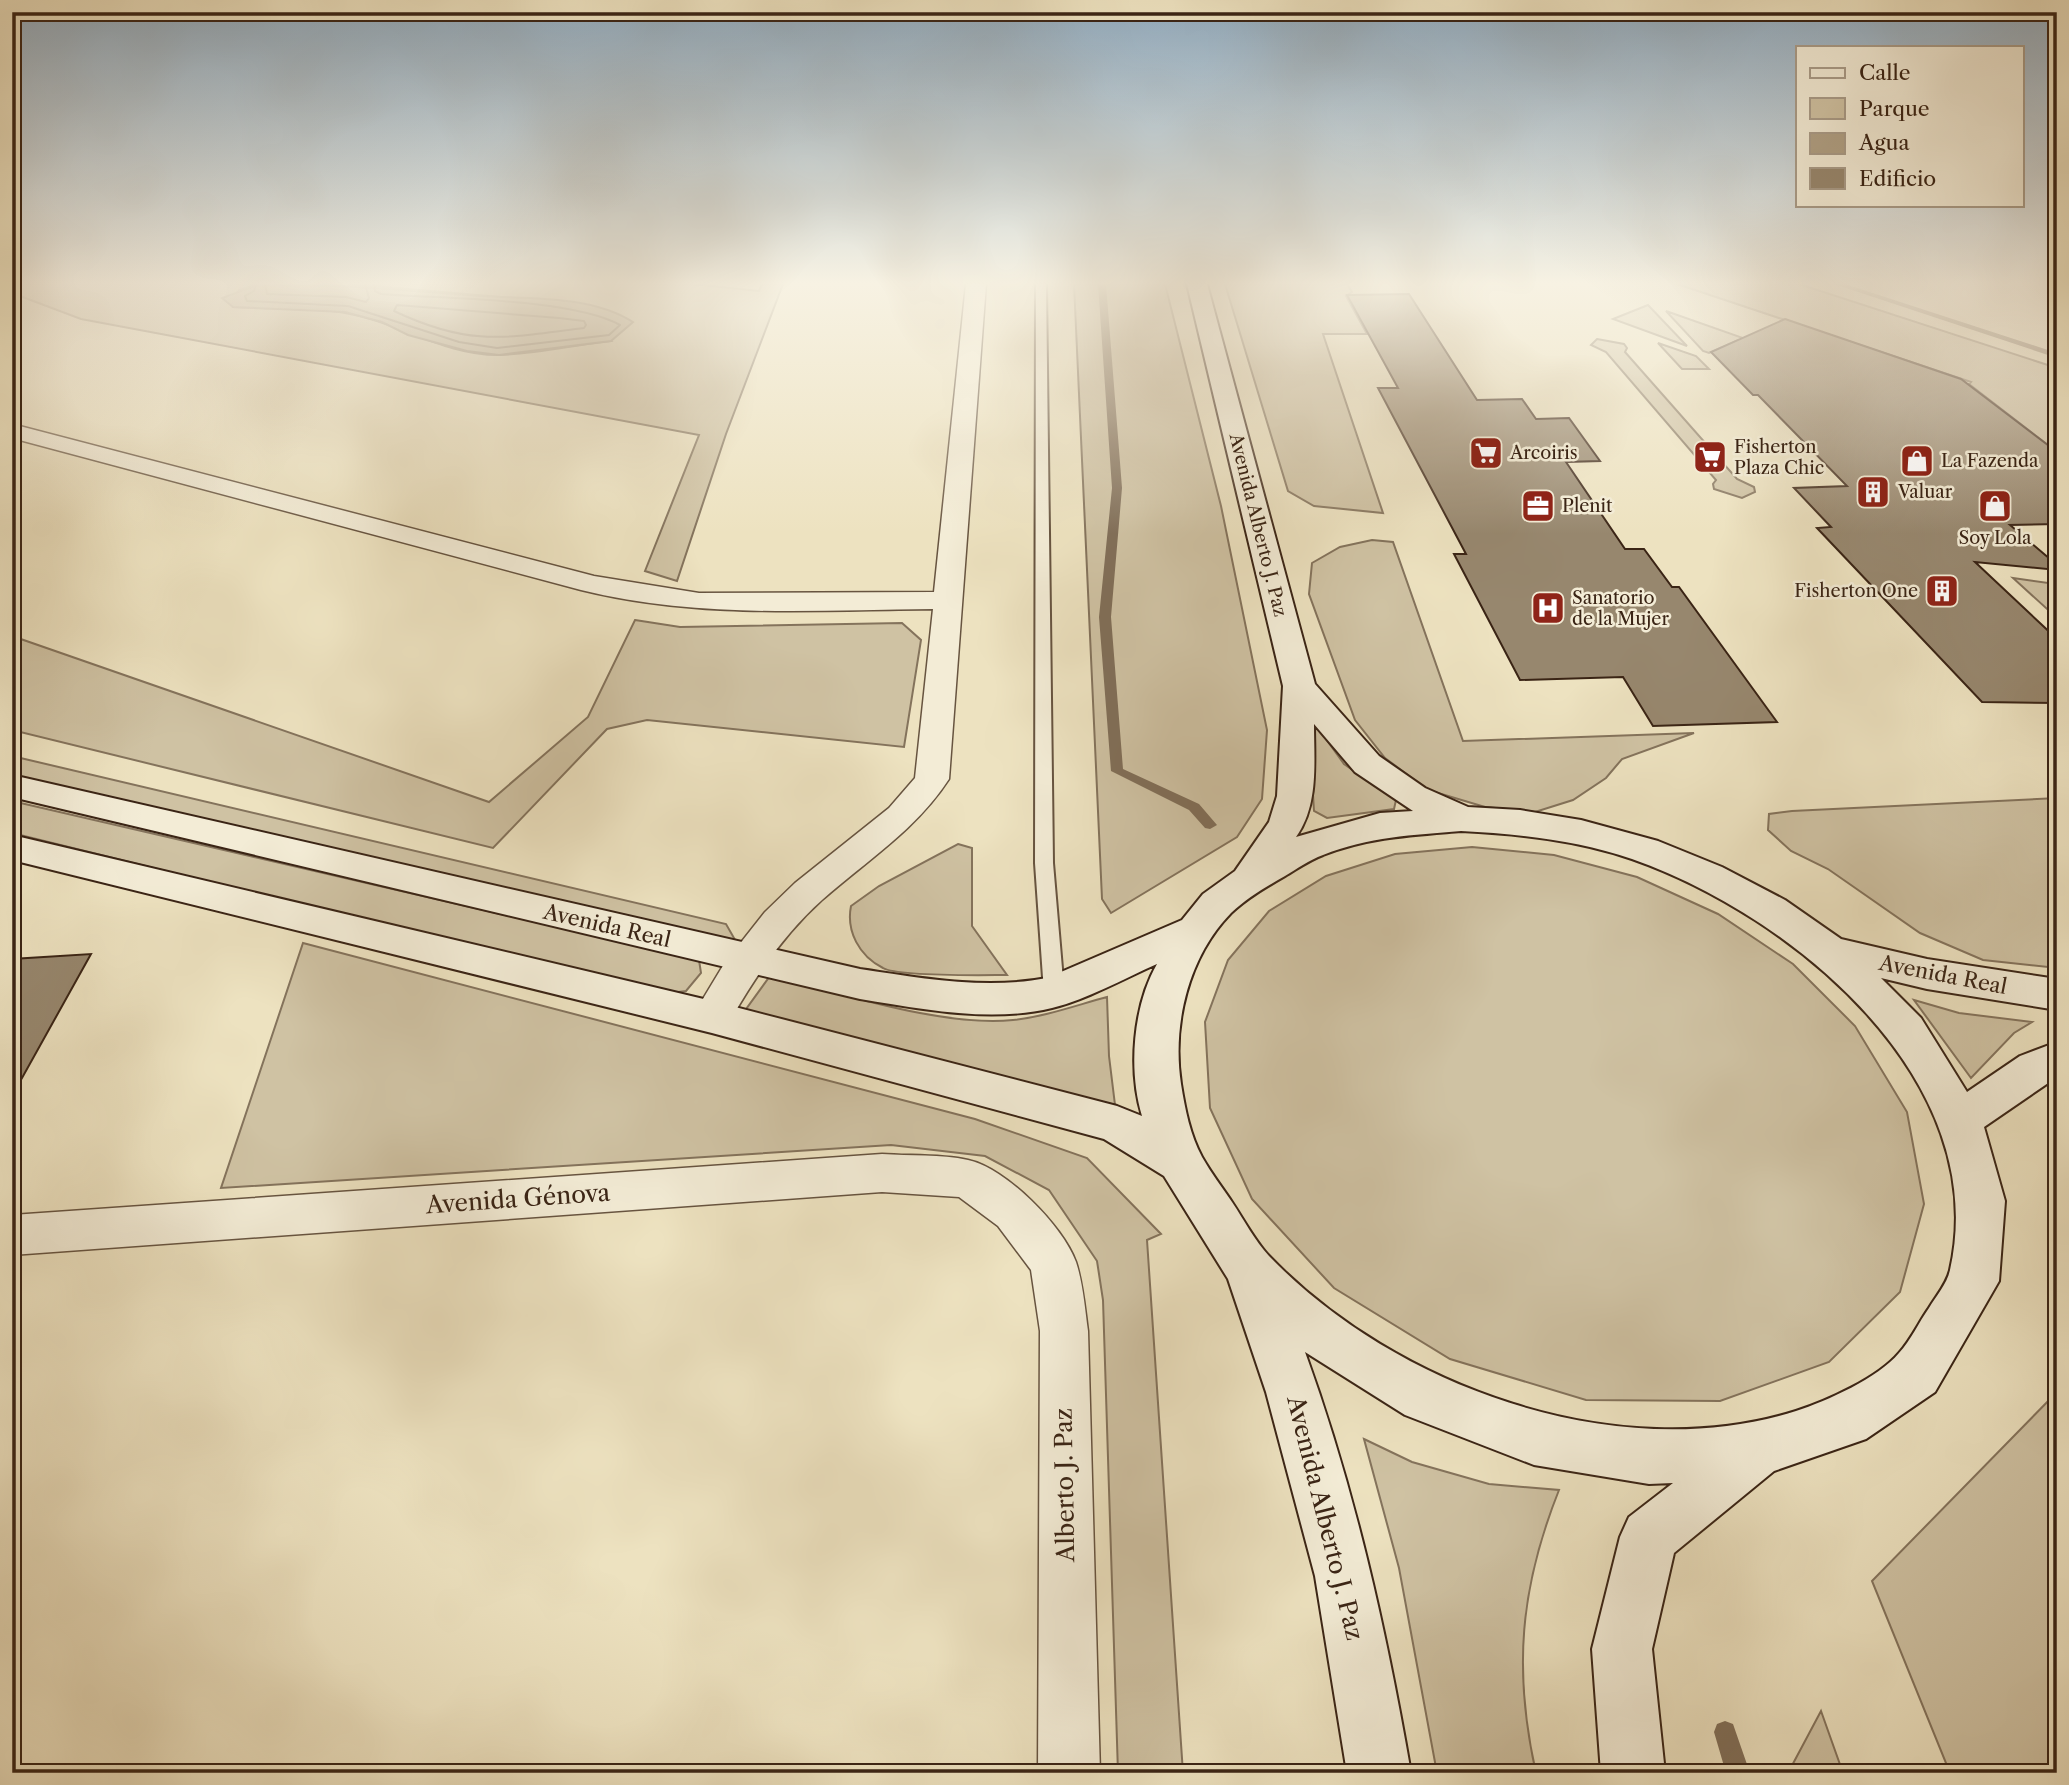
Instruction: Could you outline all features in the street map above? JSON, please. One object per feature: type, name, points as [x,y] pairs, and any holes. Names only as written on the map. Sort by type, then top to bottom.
[{"type":"main road","name":"Avenida Alberto J. Paz","points":[[1218,367],[1299,686],[1295,796],[1286,825],[1243,883]]},
{"type":"main road","name":"Avenida Alberto J. Paz","points":[[1299,686],[1367,764],[1412,796],[1461,818]]},
{"type":"main road","name":"Avenida Real","points":[[12,786],[746,959],[860,984],[941,996],[1023,998],[1054,992],[1196,930]]},
{"type":"main road","points":[[1461,818],[1520,822],[1581,832],[1645,850],[1709,876],[1761,905],[1829,951],[1906,1029],[1960,1120],[1981,1200],[1973,1281],[1916,1374],[1847,1421],[1758,1450],[1649,1457],[1534,1438],[1424,1397],[1327,1339],[1249,1269],[1180,1162],[1163,1111],[1156,1063],[1160,1013],[1174,969],[1196,930],[1217,904],[1243,883],[1306,847],[1380,825],[1461,818]]},
{"type":"main road","points":[[12,847],[712,1017],[1117,1125],[1180,1162]]},
{"type":"main road","name":"Avenida Real","points":[[1829,951],[1927,974],[2057,995]]},
{"type":"main road","points":[[1960,1120],[2035,1068],[2057,1059]]},
{"type":"main road","name":"Avenida Alberto J. Paz","points":[[1249,1269],[1290,1382],[1329,1514],[1362,1666],[1378,1773]]},
{"type":"main road","points":[[1633,1773],[1622,1649],[1649,1537],[1758,1450]]},
{"type":"street","points":[[712,1017],[746,959],[791,908],[916,804],[932,779],[969,367]]},
{"type":"street","points":[[12,431],[564,577],[648,596],[724,602],[948,600]]},
{"type":"street","name":"Avenida Génova","points":[[12,1234],[882,1173],[968,1180],[1014,1212]]},
{"type":"street","name":"Alberto J. Paz","points":[[1014,1212],[1054,1263],[1064,1331],[1069,1773]]},
{"type":"lane","points":[[1041,367],[1044,863],[1054,992]]},
{"type":"green space","points":[[338,367],[751,367],[677,581],[645,571],[699,435]]},
{"type":"green space","points":[[1078,367],[1186,367],[1221,506],[1267,730],[1262,799],[1237,837],[1111,913],[1102,899]]},
{"type":"green space","points":[[1250,367],[1334,367],[1383,513],[1314,506],[1288,491]]},
{"type":"green space","points":[[1619,367],[1638,367],[1737,479],[1754,487],[1755,492],[1742,498],[1714,489],[1716,480]]},
{"type":"green space","points":[[1680,367],[1709,369],[1682,369]]},
{"type":"green space","points":[[1927,367],[2057,368],[2057,452],[1969,384],[1971,382]]},
{"type":"green space","points":[[1372,540],[1393,542],[1463,741],[1694,733],[1622,759],[1606,778],[1573,800],[1535,812],[1485,807],[1428,790],[1385,758],[1355,720],[1309,594],[1312,563],[1340,547]]},
{"type":"green space","points":[[2013,578],[2056,584],[2057,618]]},
{"type":"green space","points":[[635,620],[680,627],[902,623],[921,640],[904,747],[647,720],[607,729],[493,848],[12,730],[12,636],[489,802],[588,717]]},
{"type":"green space","points":[[1308,714],[1344,764],[1396,800],[1394,809],[1327,818],[1314,811]]},
{"type":"green space","points":[[12,756],[726,924],[746,959],[12,786]]},
{"type":"green space","points":[[2057,798],[2057,968],[1983,960],[1920,933],[1828,869],[1791,851],[1768,830],[1769,814],[1792,811]]},
{"type":"green space","points":[[12,801],[699,960],[701,973],[686,991],[663,994],[12,833]]},
{"type":"green space","points":[[958,844],[972,848],[972,926],[1007,975],[906,973],[883,968],[867,957],[853,933],[851,906],[879,886]]},
{"type":"green space","points":[[1472,847],[1554,855],[1637,877],[1718,914],[1793,964],[1855,1026],[1907,1112],[1924,1204],[1900,1292],[1829,1362],[1720,1401],[1586,1400],[1450,1359],[1334,1288],[1252,1199],[1210,1108],[1205,1022],[1228,960],[1269,911],[1326,876],[1395,854]]},
{"type":"green space","points":[[303,943],[975,1119],[1087,1158],[1161,1234],[1147,1240],[1183,1773],[1118,1773],[1103,1300],[1097,1261],[1049,1190],[985,1156],[891,1145],[221,1188]]},
{"type":"green space","points":[[770,976],[923,1014],[985,1021],[1037,1016],[1107,997],[1109,1056],[1115,1105],[744,1012]]},
{"type":"green space","points":[[1914,1000],[1959,1013],[2032,1022],[2014,1033],[1971,1078]]},
{"type":"green space","points":[[2057,1392],[2057,1773],[1950,1773],[1872,1581]]},
{"type":"green space","points":[[1364,1439],[1412,1462],[1489,1484],[1559,1490],[1536,1561],[1524,1630],[1524,1699],[1536,1773],[1437,1773],[1399,1568]]},
{"type":"green space","points":[[1821,1711],[1843,1773],[1788,1773]]},
{"type":"building","points":[[1387,367],[1456,367],[1477,400],[1522,399],[1536,419],[1569,418],[1600,461],[1566,462],[1625,549],[1644,549],[1672,587],[1679,587],[1777,722],[1653,726],[1623,677],[1520,680],[1454,554],[1466,554],[1378,388],[1398,388]]},
{"type":"building","points":[[1726,367],[1927,367],[1961,379],[2057,452],[2057,524],[2010,525],[2057,565],[2057,570],[1975,562],[2057,639],[2057,703],[1982,702],[1817,528],[1831,527],[1794,488],[1847,486],[1758,395],[1753,395]]},
{"type":"building","points":[[91,954],[12,1096],[12,959]]},
{"type":"waterway","points":[[1108,367],[1117,488],[1105,617],[1117,771],[1194,807],[1210,825]]},
{"type":"waterway","points":[[1725,1732],[1738,1773]]},
{"type":"place","name":"Arcoiris","points":[[1486,453]]},
{"type":"place","name":"Fisherton Plaza Chic","points":[[1710,457]]},
{"type":"place","name":"La Fazenda","points":[[1917,461]]},
{"type":"place","name":"Valuar","points":[[1873,492]]},
{"type":"place","name":"Plenit","points":[[1538,506]]},
{"type":"place","name":"Soy Lola","points":[[1995,506]]},
{"type":"place","name":"Fisherton One","points":[[1942,591]]},
{"type":"place","name":"Sanatorio de la Mujer","points":[[1548,608]]}]
